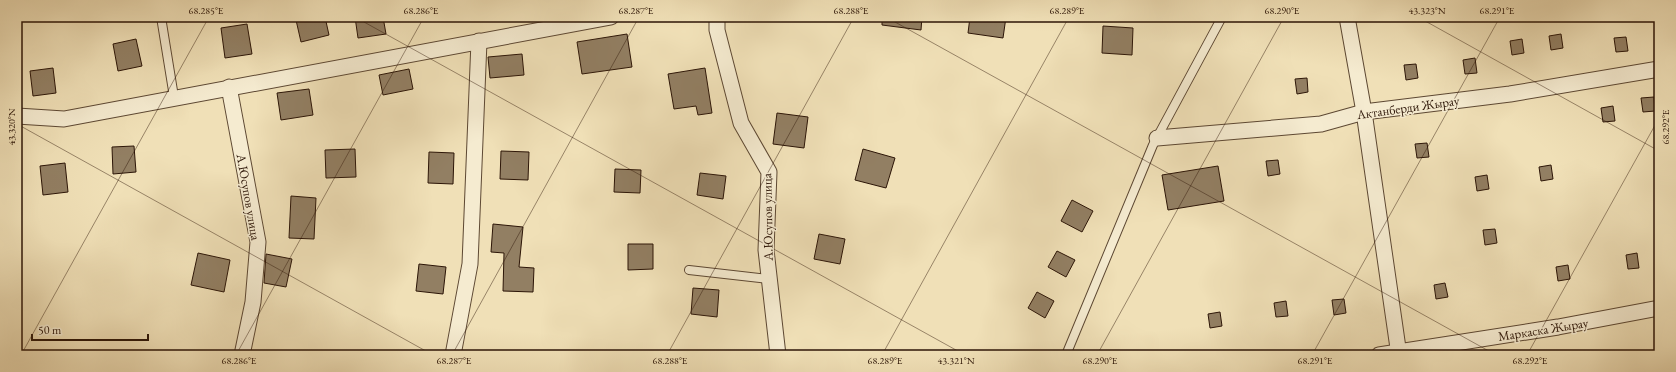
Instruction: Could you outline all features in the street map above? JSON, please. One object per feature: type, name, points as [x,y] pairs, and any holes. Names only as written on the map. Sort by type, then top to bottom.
[{"type":"street","points":[[17,116],[64,119],[174,97],[611,17]]},
{"type":"street","name":"А.Юсупов улица","points":[[717,17],[717,30],[741,123],[769,172],[766,250],[778,355]]},
{"type":"street","points":[[1347,17],[1364,112],[1399,354]]},
{"type":"street","points":[[453,355],[470,264],[479,41]]},
{"type":"street","name":"Актанберди Жырау","points":[[1157,138],[1321,124],[1364,112],[1510,94],[1659,69]]},
{"type":"street","name":"А.Юсупов улица","points":[[229,87],[258,242],[253,302],[242,355]]},
{"type":"street","name":"Маркаска Жырау","points":[[1379,355],[1399,354],[1659,308]]},
{"type":"lane","points":[[161,17],[174,97]]},
{"type":"lane","points":[[1066,355],[1157,138],[1222,17]]},
{"type":"lane","points":[[689,270],[769,279]]},
{"type":"building","points":[[310,17],[325,17],[329,35],[301,42],[296,20]]},
{"type":"building","points":[[355,17],[383,17],[386,34],[358,38]]},
{"type":"building","points":[[882,17],[922,17],[921,30],[882,25]]},
{"type":"building","points":[[970,17],[1006,17],[1003,38],[968,33]]},
{"type":"building","points":[[247,24],[252,54],[225,58],[221,28]]},
{"type":"building","points":[[1103,26],[1133,28],[1132,55],[1102,53]]},
{"type":"building","points":[[627,34],[632,67],[582,74],[577,42]]},
{"type":"building","points":[[1561,34],[1563,48],[1551,50],[1549,36]]},
{"type":"building","points":[[1626,37],[1628,51],[1616,52],[1614,38]]},
{"type":"building","points":[[136,39],[142,66],[118,71],[113,44]]},
{"type":"building","points":[[1522,39],[1524,53],[1512,55],[1510,41]]},
{"type":"building","points":[[522,54],[524,75],[490,78],[488,57]]},
{"type":"building","points":[[1475,58],[1477,73],[1465,74],[1463,60]]},
{"type":"building","points":[[1416,64],[1418,78],[1406,80],[1404,65]]},
{"type":"building","points":[[53,68],[56,93],[33,96],[30,71]]},
{"type":"building","points":[[705,68],[712,113],[698,115],[696,106],[674,109],[668,74]]},
{"type":"building","points":[[409,69],[413,89],[383,95],[379,75]]},
{"type":"building","points":[[1307,78],[1308,92],[1297,94],[1295,79]]},
{"type":"building","points":[[309,89],[313,115],[281,120],[277,93]]},
{"type":"building","points":[[1654,97],[1655,111],[1643,112],[1641,98]]},
{"type":"building","points":[[1613,106],[1615,121],[1603,122],[1601,108]]},
{"type":"building","points":[[777,113],[808,117],[804,148],[773,144]]},
{"type":"building","points":[[1427,143],[1429,157],[1417,158],[1415,144]]},
{"type":"building","points":[[134,146],[136,172],[113,174],[112,147]]},
{"type":"building","points":[[355,149],[356,177],[326,178],[325,150]]},
{"type":"building","points":[[863,149],[895,158],[886,188],[855,180]]},
{"type":"building","points":[[501,151],[529,152],[528,180],[500,179]]},
{"type":"building","points":[[429,152],[454,153],[453,184],[428,183]]},
{"type":"building","points":[[1278,160],[1280,174],[1268,176],[1266,161]]},
{"type":"building","points":[[65,163],[68,192],[43,195],[40,166]]},
{"type":"building","points":[[1551,165],[1553,179],[1541,181],[1539,167]]},
{"type":"building","points":[[1218,166],[1224,201],[1168,210],[1162,175]]},
{"type":"building","points":[[615,169],[641,170],[640,193],[614,192]]},
{"type":"building","points":[[700,173],[726,176],[723,199],[697,195]]},
{"type":"building","points":[[1487,175],[1489,189],[1477,191],[1475,177]]},
{"type":"building","points":[[291,196],[316,198],[314,239],[289,238]]},
{"type":"building","points":[[1072,200],[1093,211],[1082,232],[1061,221]]},
{"type":"building","points":[[493,224],[523,227],[519,267],[534,268],[533,292],[503,291],[504,253],[491,252]]},
{"type":"building","points":[[1495,229],[1497,243],[1485,245],[1483,230]]},
{"type":"building","points":[[819,234],[845,239],[840,264],[814,259]]},
{"type":"building","points":[[628,244],[653,244],[653,269],[628,270]]},
{"type":"building","points":[[1057,251],[1075,260],[1066,277],[1048,267]]},
{"type":"building","points":[[198,253],[230,260],[224,292],[191,285]]},
{"type":"building","points":[[1637,253],[1639,268],[1628,269],[1626,255]]},
{"type":"building","points":[[266,254],[292,259],[286,287],[264,283]]},
{"type":"building","points":[[419,264],[446,267],[443,294],[416,291]]},
{"type":"building","points":[[1568,265],[1570,279],[1558,281],[1556,267]]},
{"type":"building","points":[[1445,283],[1448,297],[1436,299],[1434,285]]},
{"type":"building","points":[[693,288],[719,290],[717,317],[691,314]]},
{"type":"building","points":[[1037,292],[1054,301],[1045,318],[1028,308]]},
{"type":"building","points":[[1344,299],[1346,313],[1334,315],[1332,300]]},
{"type":"building","points":[[1286,301],[1288,316],[1276,317],[1274,303]]},
{"type":"building","points":[[1220,312],[1222,326],[1210,328],[1208,314]]}]
